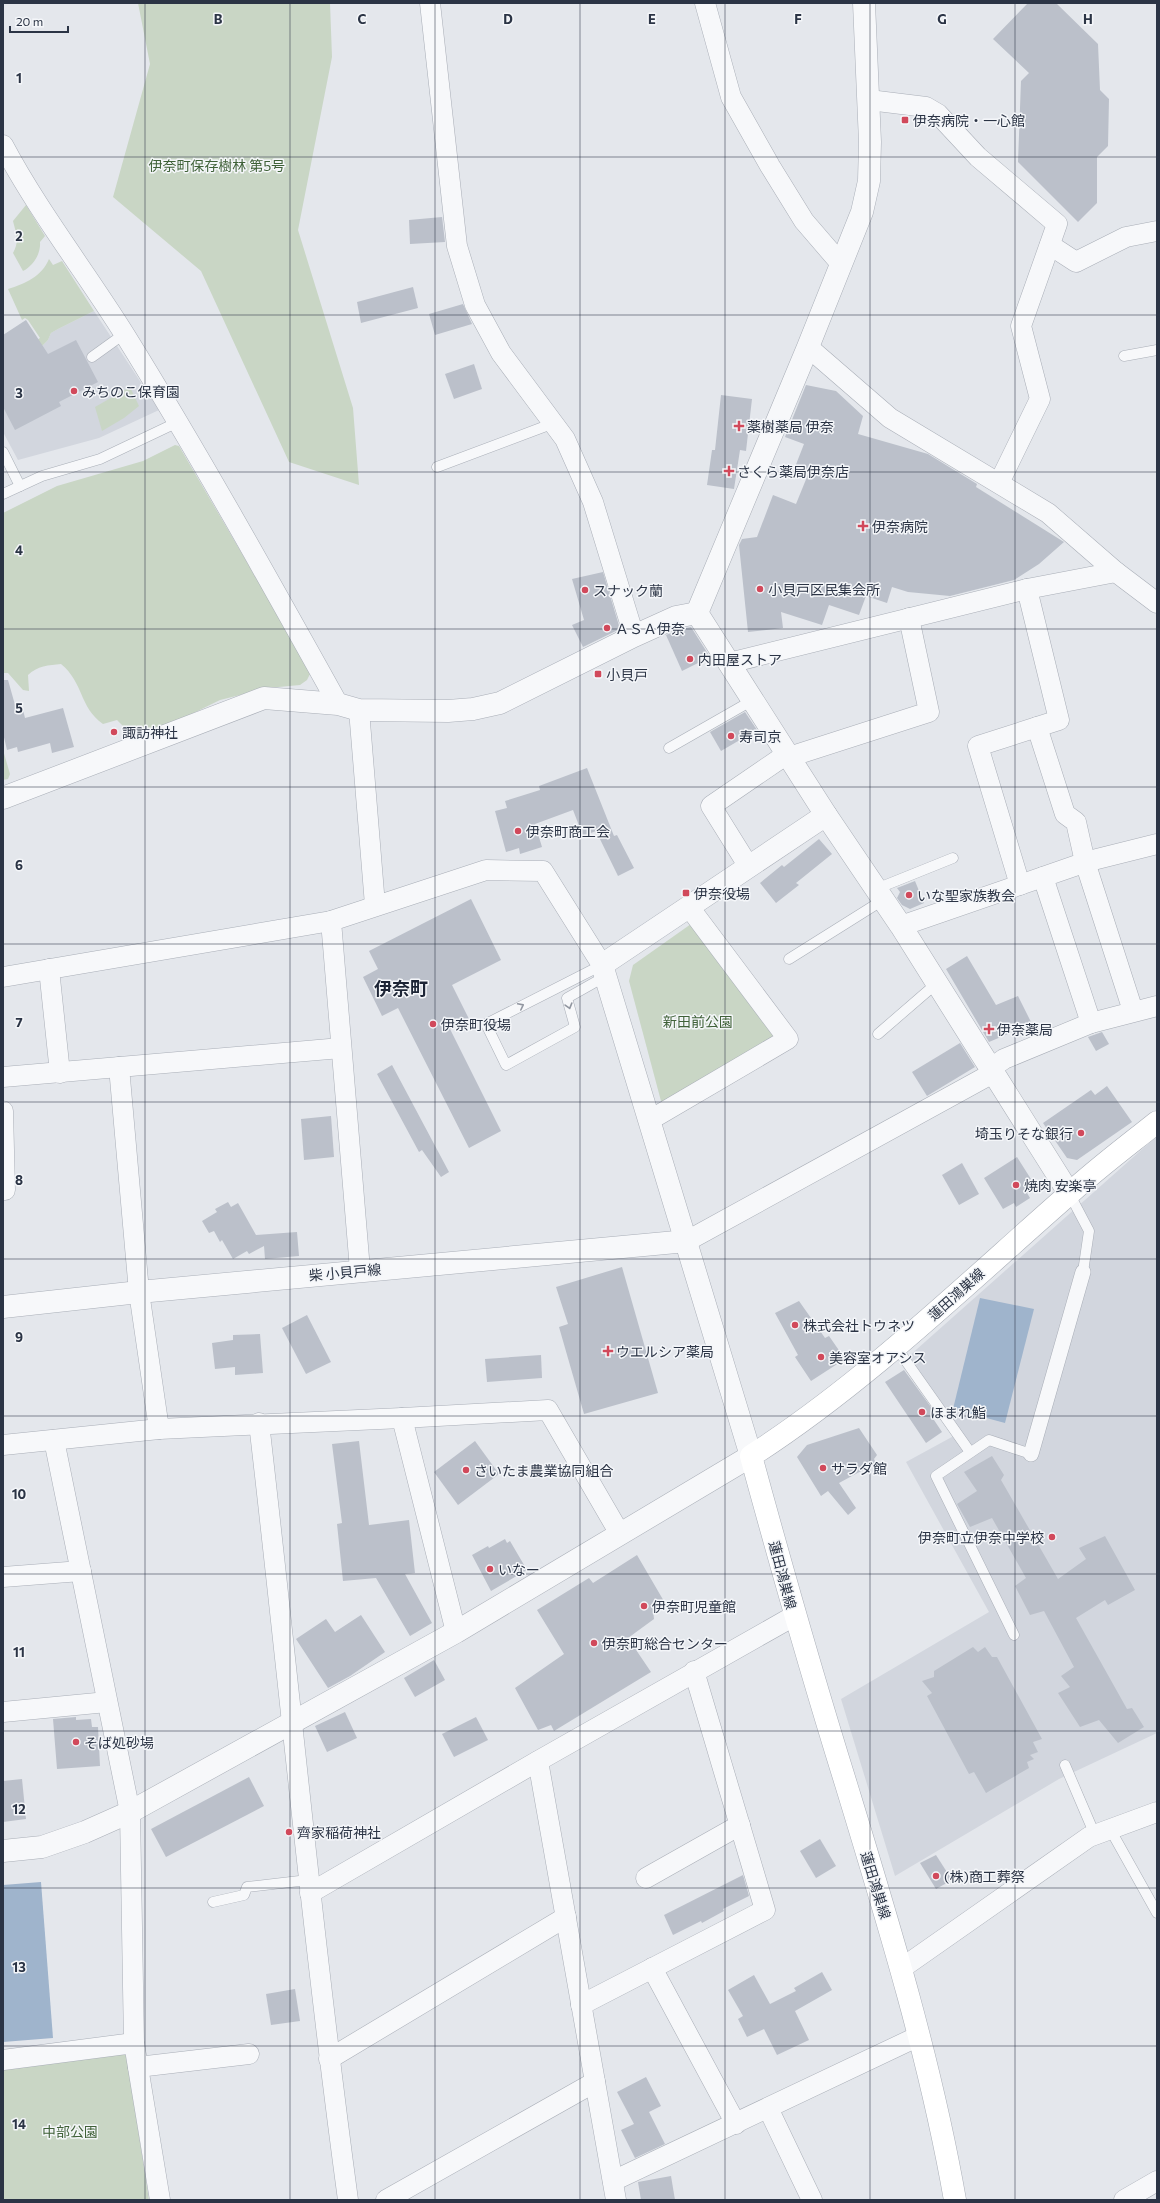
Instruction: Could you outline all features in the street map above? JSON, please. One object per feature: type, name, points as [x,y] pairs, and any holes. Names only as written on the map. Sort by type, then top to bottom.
[{"type":"main road","name":"蓮田鴻巣線","points":[[955,2200],[942,2128],[902,1968],[794,1616],[751,1456],[792,1430],[896,1348],[1069,1193],[1157,1122]]},
{"type":"street","points":[[430,3],[457,246],[475,305],[502,353],[566,438],[593,502],[634,636]]},
{"type":"street","points":[[705,3],[731,97],[804,221],[842,264]]},
{"type":"street","points":[[697,613],[808,347],[862,212],[869,181],[869,100],[864,3]]},
{"type":"street","points":[[869,100],[926,107],[938,114],[978,157],[1057,224],[1021,326],[1040,399],[999,483]]},
{"type":"street","points":[[3,145],[50,222],[124,334],[207,468],[338,704]]},
{"type":"street","points":[[1050,244],[1076,262],[1126,237],[1157,231]]},
{"type":"street","points":[[808,347],[890,418],[1048,513],[1116,572],[1157,603]]},
{"type":"street","points":[[729,663],[1027,589],[1116,572]]},
{"type":"street","points":[[1020,884],[978,746],[1059,720],[1027,589]]},
{"type":"street","points":[[3,798],[264,698],[338,704],[359,710],[448,712],[473,710],[500,703],[634,636],[676,617],[697,613]]},
{"type":"street","points":[[697,613],[826,815],[901,926],[1069,1193]]},
{"type":"street","points":[[749,866],[711,806],[788,756],[929,712],[909,618]]},
{"type":"street","points":[[359,710],[375,905]]},
{"type":"street","points":[[1037,727],[1065,814],[1076,822],[1085,862],[1133,1011]]},
{"type":"street","points":[[604,971],[689,907],[826,815]]},
{"type":"street","points":[[901,926],[1085,862],[1157,844]]},
{"type":"street","points":[[3,977],[331,921],[375,905],[486,870],[543,871],[604,971],[751,1456],[456,1632],[130,1812],[85,1832],[42,1847],[3,1852]]},
{"type":"street","points":[[1043,877],[1091,1023]]},
{"type":"street","points":[[650,1120],[788,1039],[689,907]]},
{"type":"street","points":[[331,921],[340,1048],[360,1270]]},
{"type":"street","points":[[49,969],[60,1073]]},
{"type":"street","points":[[687,1241],[991,1071],[1004,1059],[1091,1023],[1157,1006]]},
{"type":"street","points":[[3,1077],[340,1048]]},
{"type":"street","points":[[119,1067],[139,1292],[159,1428]]},
{"type":"street","points":[[3,1110],[5,1190],[3,1190]]},
{"type":"street","name":"柴 小貝戸線","points":[[3,1307],[360,1270],[687,1241]]},
{"type":"street","points":[[1031,1454],[1083,1272]]},
{"type":"street","points":[[3,1445],[159,1428],[402,1418],[548,1410],[620,1534]]},
{"type":"street","points":[[402,1418],[456,1632]]},
{"type":"street","points":[[259,1423],[294,1722],[309,1887],[329,2059],[348,2200]]},
{"type":"street","points":[[54,1440],[130,1812],[134,2043],[160,2200]]},
{"type":"street","points":[[3,1577],[81,1571]]},
{"type":"street","points":[[309,1887],[538,1761],[694,1671],[794,1616]]},
{"type":"street","points":[[581,2005],[765,1910],[694,1671]]},
{"type":"street","points":[[3,1712],[107,1702]]},
{"type":"street","points":[[538,1761],[616,2200]]},
{"type":"street","points":[[902,1968],[1089,1837],[1157,1812]]},
{"type":"street","points":[[646,1878],[740,1825]]},
{"type":"street","points":[[329,2059],[566,1917]]},
{"type":"street","points":[[652,1968],[736,2124]]},
{"type":"street","points":[[613,2181],[919,2036]]},
{"type":"street","points":[[3,2060],[134,2043]]},
{"type":"street","points":[[138,2067],[249,2054]]},
{"type":"street","points":[[386,2200],[595,2082]]},
{"type":"street","points":[[768,2108],[812,2200]]},
{"type":"street","points":[[1124,2200],[1157,2181]]},
{"type":"lane","points":[[92,356],[124,334]]},
{"type":"lane","points":[[1124,356],[1157,350]]},
{"type":"lane","points":[[3,494],[42,476],[100,459],[178,422]]},
{"type":"lane","points":[[437,467],[554,423]]},
{"type":"lane","points":[[3,452],[20,486]]},
{"type":"lane","points":[[669,748],[753,700]]},
{"type":"lane","points":[[789,959],[880,895],[952,858]]},
{"type":"lane","points":[[604,971],[567,998],[575,1027],[506,1065],[486,1024],[604,971]]},
{"type":"lane","points":[[878,1034],[937,983]]},
{"type":"lane","points":[[1069,1193],[1089,1232],[1083,1272]]},
{"type":"lane","points":[[896,1348],[970,1452]]},
{"type":"lane","points":[[1014,1635],[936,1476],[989,1440],[1031,1454]]},
{"type":"lane","points":[[1065,1765],[1102,1832],[1157,1913]]},
{"type":"lane","points":[[213,1902],[244,1895],[247,1887],[309,1887]]},
{"type":"shaded area","name":"みちのこ保育園","points":[[94,311],[159,410],[99,438],[18,460],[3,432],[3,371],[42,346],[48,340],[51,333]]},
{"type":"shaded area","name":"伊奈町立伊奈中学校","points":[[1157,1136],[1157,1733],[1059,1779],[895,1876],[841,1699],[989,1612],[906,1462],[961,1432],[908,1357]]},
{"type":"green space","name":"伊奈町保存樹林 第5号","points":[[138,3],[330,3],[332,57],[298,230],[353,408],[359,485],[289,462],[201,271],[113,197],[150,64]]},
{"type":"green space","points":[[26,205],[45,236],[40,242],[36,259],[27,269],[23,271],[13,253],[17,241],[13,221]]},
{"type":"green space","points":[[49,259],[53,265],[62,261],[94,311],[51,333],[48,340],[42,346],[18,352],[40,338],[28,320],[25,318],[22,320],[8,289],[21,285],[37,275]]},
{"type":"green space","points":[[130,387],[139,406],[124,418],[102,431],[95,407]]},
{"type":"green space","points":[[175,445],[179,446],[311,672],[307,680],[300,685],[268,688],[220,700],[149,735],[130,733],[117,720],[103,724],[95,717],[85,703],[74,679],[61,664],[43,666],[28,675],[29,691],[23,690],[8,673],[3,673],[3,513],[57,486],[143,461]]},
{"type":"green space","points":[[3,750],[10,774],[8,779],[3,780]]},
{"type":"green space","name":"新田前公園","points":[[691,924],[776,1034],[775,1040],[667,1103],[661,1101],[629,981],[633,965]]},
{"type":"green space","name":"中部公園","points":[[126,2051],[149,2200],[3,2200],[3,2068]]},
{"type":"water","points":[[980,1298],[1034,1309],[1005,1423],[953,1409]]},
{"type":"water","points":[[41,1882],[53,2038],[3,2042],[3,1885]]},
{"type":"building","points":[[1028,3],[1056,3],[1098,44],[1100,90],[1109,99],[1108,146],[1097,157],[1097,203],[1078,222],[1018,162],[1021,81],[1029,73],[993,39]]},
{"type":"building","points":[[442,217],[445,242],[410,244],[409,220]]},
{"type":"building","points":[[413,287],[418,308],[361,323],[357,302]]},
{"type":"building","points":[[463,304],[472,324],[435,335],[429,314]]},
{"type":"building","points":[[26,320],[48,354],[76,340],[98,382],[59,402],[61,406],[15,430],[3,407],[3,335]]},
{"type":"building","points":[[474,364],[482,389],[454,399],[445,374]]},
{"type":"building","points":[[806,385],[836,391],[863,416],[858,434],[928,454],[977,484],[976,487],[1064,542],[1039,564],[1014,580],[950,596],[908,592],[892,587],[887,603],[866,596],[859,615],[829,605],[822,625],[781,612],[783,628],[748,632],[739,545],[742,539],[757,537],[773,495],[796,504],[809,472],[795,467],[804,444],[785,437]]},
{"type":"building","points":[[721,395],[752,399],[746,451],[740,450],[734,489],[707,485],[712,450],[715,450]]},
{"type":"building","points":[[603,572],[620,629],[583,647],[572,625],[584,620],[572,579]]},
{"type":"building","points":[[691,627],[710,657],[682,671],[666,635],[680,629]]},
{"type":"building","points":[[3,680],[8,680],[17,712],[23,710],[25,718],[63,708],[74,747],[52,753],[50,743],[18,752],[17,747],[7,750],[3,733]]},
{"type":"building","points":[[745,712],[757,730],[721,751],[710,732]]},
{"type":"building","points":[[587,768],[614,836],[617,835],[634,868],[618,876],[596,831],[583,836],[573,810],[535,824],[542,847],[520,854],[519,848],[506,852],[495,811],[507,808],[505,801],[540,790],[539,786]]},
{"type":"building","points":[[819,839],[832,854],[796,883],[799,885],[776,903],[760,883],[782,865],[784,867]]},
{"type":"building","points":[[915,881],[924,903],[910,909],[902,905],[897,898],[900,892],[897,888]]},
{"type":"building","name":"伊奈町役場","points":[[471,899],[501,960],[452,985],[469,1019],[450,1029],[501,1131],[469,1148],[398,1008],[382,1016],[363,977],[378,969],[369,951]]},
{"type":"building","points":[[967,956],[996,1005],[1018,996],[1032,1024],[989,1042],[946,969]]},
{"type":"building","points":[[1102,1032],[1109,1044],[1096,1051],[1088,1037]]},
{"type":"building","points":[[960,1043],[975,1067],[927,1096],[912,1072]]},
{"type":"building","points":[[392,1065],[449,1172],[441,1177],[422,1150],[419,1152],[377,1074]]},
{"type":"building","points":[[1107,1086],[1132,1122],[1077,1160],[1067,1158],[1043,1123],[1091,1090],[1095,1095]]},
{"type":"building","points":[[331,1116],[334,1157],[304,1160],[301,1119]]},
{"type":"building","points":[[1017,1157],[1036,1187],[1027,1193],[1030,1198],[1016,1207],[1014,1203],[1003,1209],[984,1178]]},
{"type":"building","points":[[962,1163],[979,1194],[959,1205],[942,1175]]},
{"type":"building","points":[[228,1202],[231,1207],[238,1203],[256,1235],[297,1232],[299,1256],[265,1259],[264,1246],[249,1254],[247,1251],[233,1259],[222,1240],[220,1242],[214,1231],[209,1233],[202,1221],[217,1212],[215,1209]]},
{"type":"building","points":[[622,1267],[658,1393],[584,1414],[559,1327],[568,1324],[556,1287]]},
{"type":"building","points":[[799,1301],[825,1338],[829,1336],[845,1359],[811,1381],[795,1357],[798,1355],[775,1313]]},
{"type":"building","points":[[307,1315],[331,1362],[306,1374],[282,1328]]},
{"type":"building","points":[[260,1334],[263,1373],[235,1375],[235,1367],[215,1369],[212,1343],[233,1340],[233,1335]]},
{"type":"building","points":[[541,1355],[542,1378],[487,1382],[485,1359]]},
{"type":"building","points":[[904,1370],[936,1414],[932,1417],[942,1432],[926,1443],[885,1382]]},
{"type":"building","points":[[859,1428],[877,1455],[874,1459],[876,1463],[839,1483],[856,1508],[848,1515],[828,1491],[821,1496],[797,1457],[807,1445]]},
{"type":"building","points":[[359,1441],[369,1525],[409,1520],[415,1573],[405,1574],[432,1623],[410,1636],[376,1578],[343,1581],[337,1524],[342,1523],[332,1444]]},
{"type":"building","points":[[475,1441],[499,1474],[458,1505],[434,1472]]},
{"type":"building","points":[[992,1456],[1004,1475],[1001,1480],[1058,1579],[1086,1559],[1079,1548],[1105,1536],[1135,1590],[1108,1605],[1105,1600],[1076,1618],[1127,1709],[1132,1708],[1144,1727],[1118,1743],[1099,1720],[1080,1727],[1058,1693],[1070,1687],[1061,1676],[1074,1667],[1044,1611],[1030,1615],[1015,1586],[1026,1578],[992,1518],[970,1527],[957,1504],[977,1491],[964,1472]]},
{"type":"building","points":[[505,1539],[507,1543],[510,1541],[527,1570],[491,1591],[472,1555]]},
{"type":"building","name":"伊奈町総合センター","points":[[637,1555],[665,1603],[653,1610],[654,1619],[628,1638],[651,1672],[554,1731],[551,1725],[538,1730],[515,1688],[564,1654],[537,1610],[589,1578],[593,1583]]},
{"type":"building","points":[[361,1615],[385,1652],[350,1676],[328,1688],[296,1639],[326,1619],[335,1632]]},
{"type":"building","points":[[973,1647],[978,1652],[985,1647],[992,1657],[997,1657],[1042,1739],[1033,1742],[1038,1752],[1030,1755],[1034,1759],[1027,1762],[1029,1768],[986,1793],[974,1772],[969,1774],[927,1696],[932,1693],[922,1681],[934,1677],[934,1671]]},
{"type":"building","points":[[434,1660],[445,1680],[415,1697],[404,1678]]},
{"type":"building","points":[[345,1712],[357,1738],[327,1752],[315,1726]]},
{"type":"building","points":[[76,1717],[76,1720],[91,1719],[92,1727],[98,1727],[100,1766],[57,1769],[53,1719]]},
{"type":"building","points":[[476,1717],[488,1740],[454,1757],[442,1734]]},
{"type":"building","points":[[249,1777],[264,1806],[166,1857],[151,1829]]},
{"type":"building","points":[[22,1779],[26,1819],[3,1822],[3,1781]]},
{"type":"building","points":[[820,1839],[836,1866],[816,1878],[800,1851]]},
{"type":"building","points":[[936,1855],[952,1880],[936,1889],[920,1863]]},
{"type":"building","points":[[743,1875],[749,1896],[723,1909],[724,1911],[702,1923],[701,1921],[673,1935],[664,1915]]},
{"type":"building","points":[[822,1972],[832,1990],[795,2011],[809,2040],[777,2055],[764,2029],[747,2037],[738,2019],[743,2016],[728,1990],[754,1975],[770,2004],[796,1991],[794,1988]]},
{"type":"building","points":[[295,1989],[300,2021],[271,2025],[266,1994]]},
{"type":"building","points":[[646,2077],[661,2106],[649,2112],[665,2144],[635,2158],[621,2130],[634,2124],[617,2092]]},
{"type":"building","points":[[671,2176],[675,2200],[641,2200],[638,2182]]},
{"type":"place","name":"伊奈病院・一心館","points":[[905,120]]},
{"type":"place","name":"みちのこ保育園","points":[[74,391]]},
{"type":"place","name":"薬樹薬局 伊奈","points":[[739,426]]},
{"type":"place","name":"さくら薬局伊奈店","points":[[729,471]]},
{"type":"place","name":"伊奈病院","points":[[863,526]]},
{"type":"place","name":"小貝戸区民集会所","points":[[760,589]]},
{"type":"place","name":"スナック蘭","points":[[585,590]]},
{"type":"place","name":"ＡＳＡ伊奈","points":[[607,628]]},
{"type":"place","name":"内田屋ストア","points":[[690,659]]},
{"type":"place","name":"小貝戸","points":[[598,674]]},
{"type":"place","name":"諏訪神社","points":[[114,732]]},
{"type":"place","name":"寿司京","points":[[731,736]]},
{"type":"place","name":"伊奈町商工会","points":[[518,831]]},
{"type":"place","name":"伊奈役場","points":[[686,893]]},
{"type":"place","name":"いな聖家族教会","points":[[909,895]]},
{"type":"place","name":"伊奈町役場","points":[[433,1024]]},
{"type":"place","name":"伊奈薬局","points":[[989,1029]]},
{"type":"place","name":"埼玉りそな銀行","points":[[1081,1133]]},
{"type":"place","name":"焼肉 安楽亭","points":[[1016,1185]]},
{"type":"place","name":"株式会社トウネツ","points":[[795,1325]]},
{"type":"place","name":"ウエルシア薬局","points":[[608,1351]]},
{"type":"place","name":"美容室オアシス","points":[[821,1357]]},
{"type":"place","name":"ほまれ鮨","points":[[922,1412]]},
{"type":"place","name":"サラダ館","points":[[823,1468]]},
{"type":"place","name":"さいたま農業協同組合","points":[[466,1470]]},
{"type":"place","name":"伊奈町立伊奈中学校","points":[[1052,1537]]},
{"type":"place","name":"いなー","points":[[490,1569]]},
{"type":"place","name":"伊奈町児童館","points":[[644,1606]]},
{"type":"place","name":"伊奈町総合センター","points":[[594,1643]]},
{"type":"place","name":"そば処砂場","points":[[76,1742]]},
{"type":"place","name":"齊家稲荷神社","points":[[289,1832]]},
{"type":"place","name":"(株)商工葬祭","points":[[936,1876]]},
{"type":"district","name":"伊奈町","points":[[401,988]]}]
